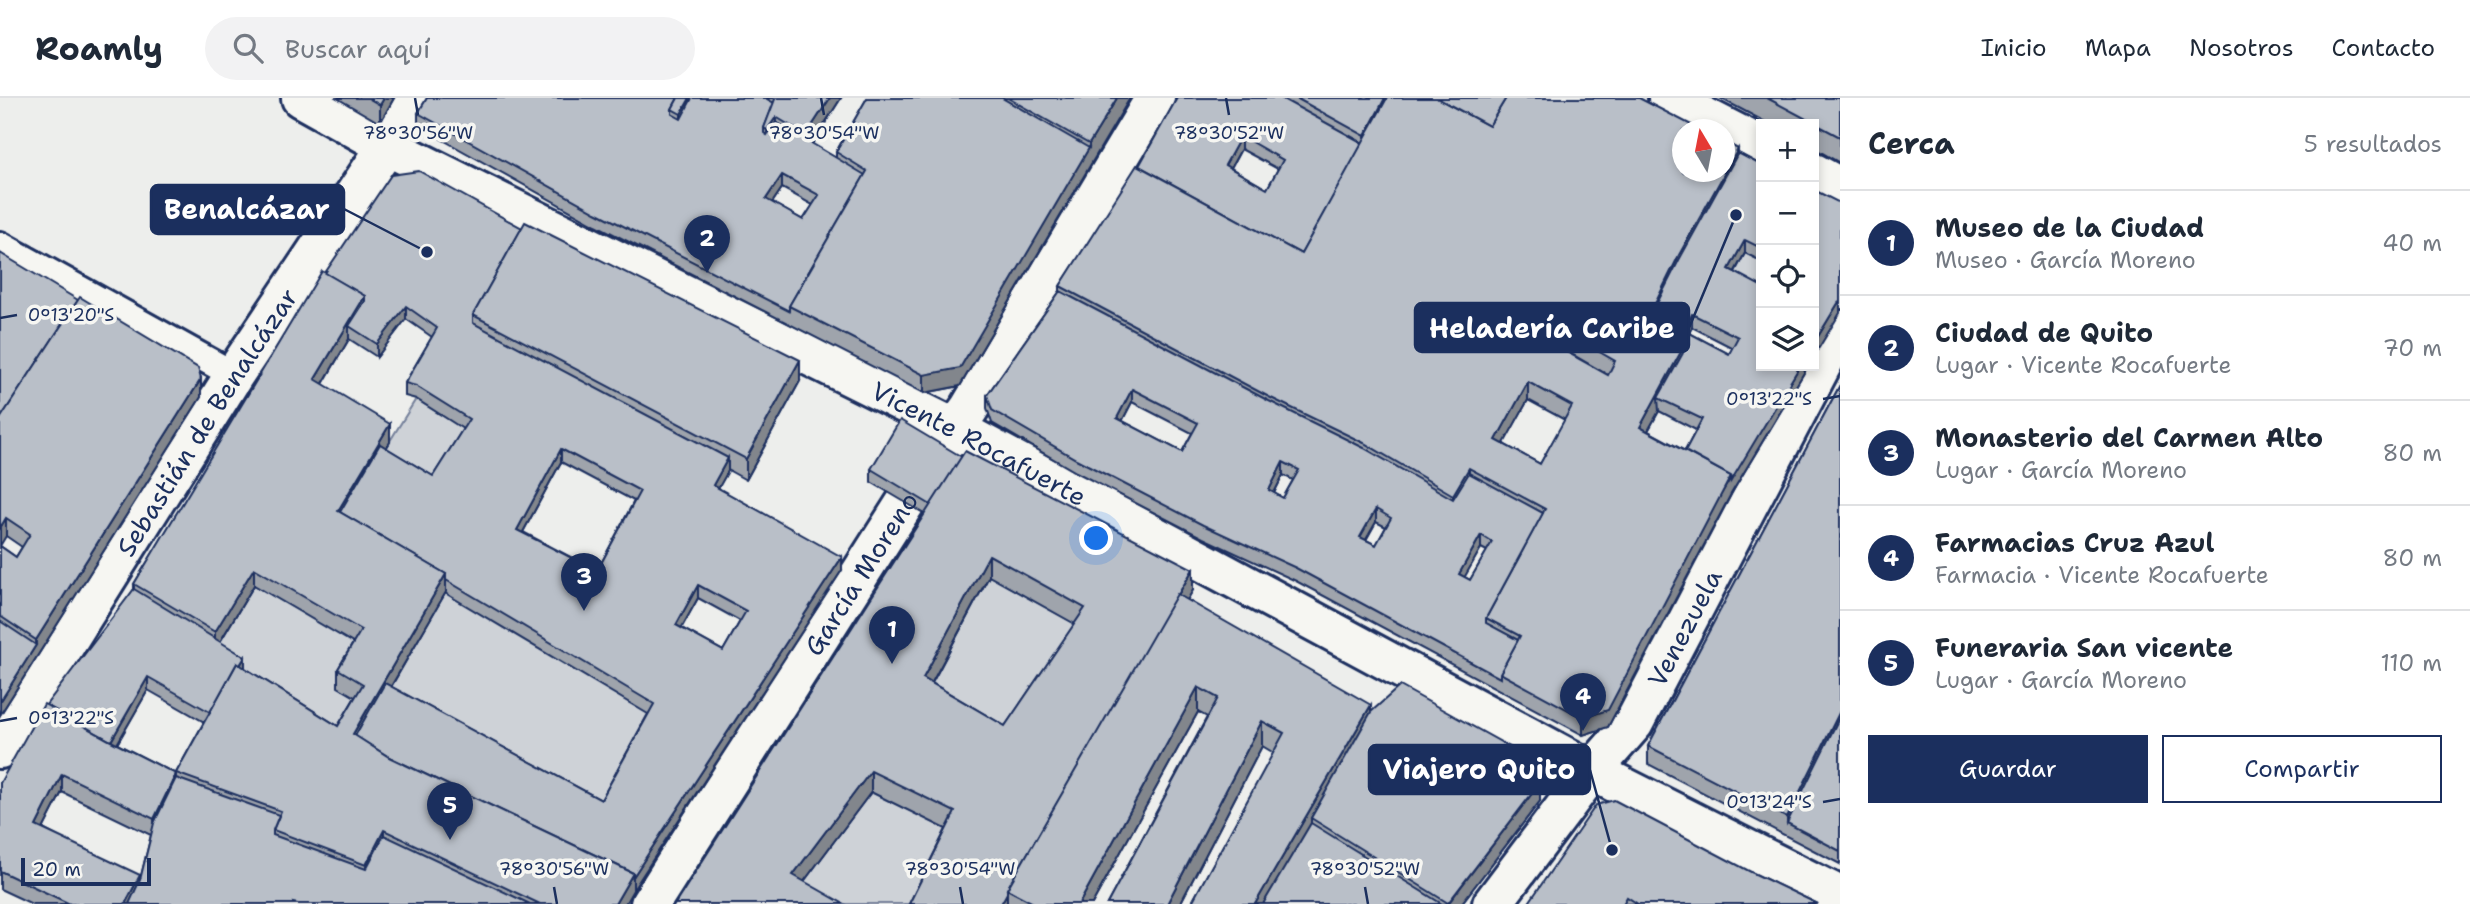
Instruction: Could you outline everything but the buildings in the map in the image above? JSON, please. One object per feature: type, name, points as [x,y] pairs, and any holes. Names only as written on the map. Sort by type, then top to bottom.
[{"type":"street","name":"Vicente Rocafuerte","points":[[301,98],[387,146],[956,429],[1592,771],[1840,896]]},
{"type":"street","name":"Sebastián de Benalcázar","points":[[0,749],[234,375],[387,146],[415,98]]},
{"type":"street","name":"García Moreno","points":[[650,904],[937,453],[956,429],[1155,98]]},
{"type":"street","points":[[1668,98],[1756,143]]},
{"type":"street","points":[[1819,176],[1840,187]]},
{"type":"street","name":"Venezuela","points":[[1492,904],[1592,771],[1634,723],[1840,330]]},
{"type":"lane","points":[[0,245],[234,375]]},
{"type":"shaded area","points":[[1745,253],[1756,258],[1756,296],[1729,282]]},
{"type":"shaded area","points":[[416,399],[469,432],[433,489],[380,457]]},
{"type":"shaded area","points":[[989,576],[1085,629],[1005,747],[923,699]]},
{"type":"shaded area","points":[[254,585],[361,648],[363,702],[338,744],[215,650]]},
{"type":"shaded area","points":[[446,592],[654,717],[601,813],[385,696]]},
{"type":"shaded area","points":[[871,792],[955,833],[919,904],[806,904],[793,896]]},
{"type":"place","name":"Heladería Caribe","points":[[1736,215]]},
{"type":"place","name":"Benalcázar","points":[[427,252]]},
{"type":"place","name":"Ciudad de Quito","points":[[707,273]]},
{"type":"place","name":"Monasterio del Carmen Alto","points":[[584,611]]},
{"type":"place","name":"Museo de la Ciudad","points":[[892,664]]},
{"type":"place","name":"Farmacias Cruz Azul","points":[[1583,731]]},
{"type":"place","name":"Funeraria San vicente","points":[[450,840]]},
{"type":"place","name":"Viajero Quito","points":[[1612,850]]}]
